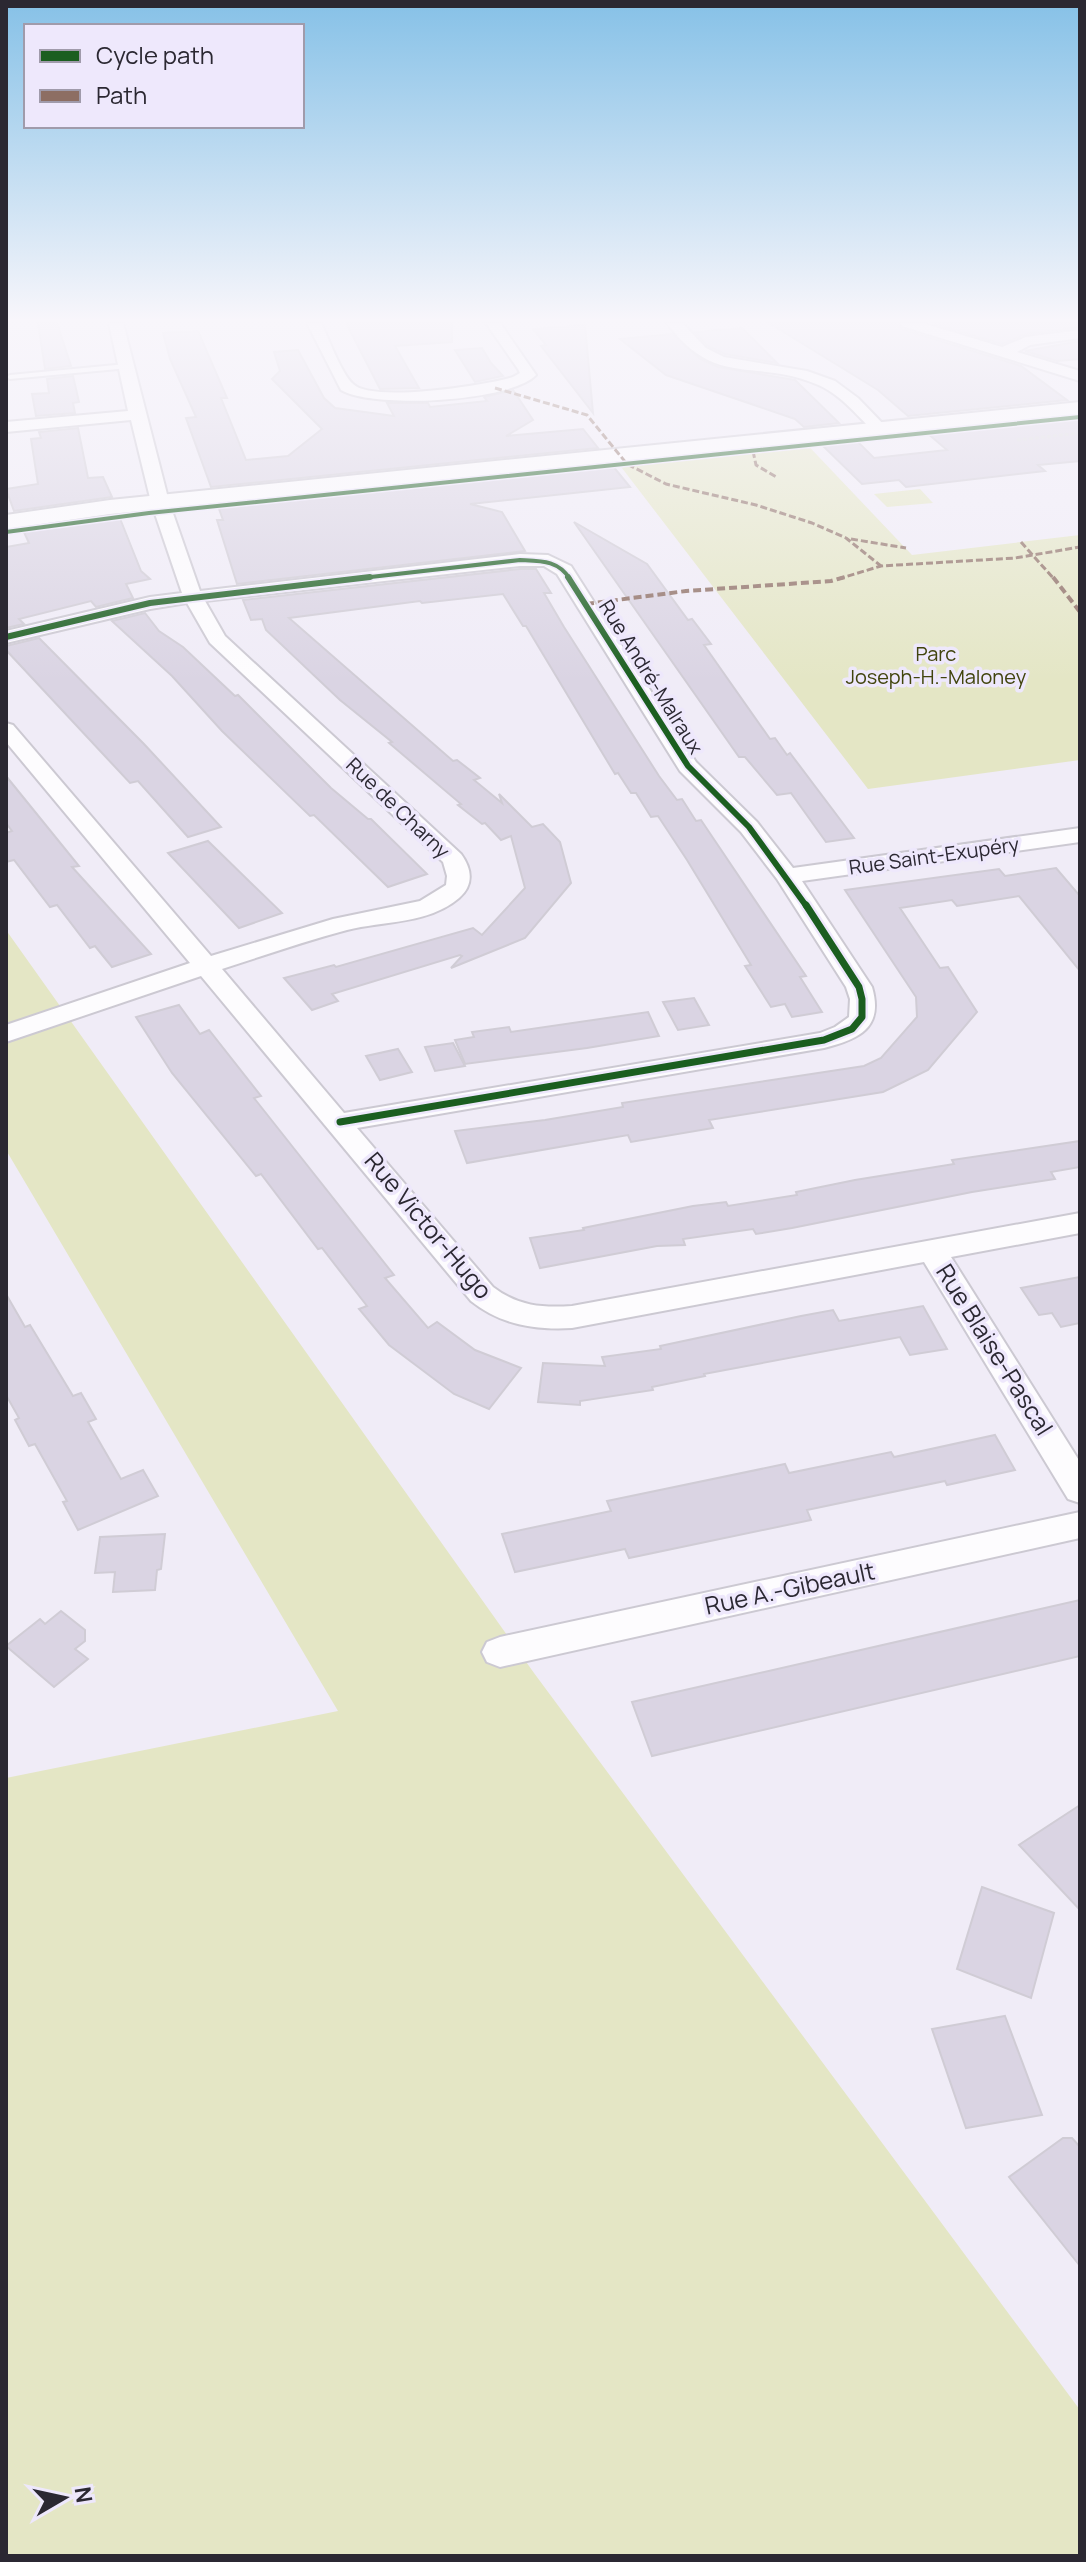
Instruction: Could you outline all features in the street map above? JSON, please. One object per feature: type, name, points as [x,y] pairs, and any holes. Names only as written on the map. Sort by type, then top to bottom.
[{"type":"street","name":"Rue de Charny","points":[[6,1034],[341,924],[421,908],[453,891],[459,882],[459,871],[453,859],[217,639],[193,597],[160,502],[145,443]]},
{"type":"street","points":[[6,522],[160,502],[738,443]]},
{"type":"street","name":"Rue André-Malraux","points":[[193,597],[520,560],[535,559],[558,565],[688,766],[749,827],[787,876],[859,987],[864,1012],[853,1030],[824,1040],[340,1122]]},
{"type":"street","points":[[6,637],[150,603],[193,597]]},
{"type":"street","name":"Rue Victor-Hugo","points":[[6,729],[482,1294],[511,1314],[572,1317],[1080,1223]]},
{"type":"street","name":"Rue Saint-Exupéry","points":[[787,876],[1078,838]]},
{"type":"street","name":"Rue Blaise-Pascal","points":[[933,1252],[1080,1490]]},
{"type":"street","name":"Rue A.-Gibeault","points":[[500,1652],[1080,1525]]},
{"type":"green space","name":"Parc Joseph-H.-Maloney","points":[[734,443],[805,443],[912,555],[1080,535],[1080,760],[868,789],[612,455]]},
{"type":"green space","points":[[920,489],[933,503],[887,507],[874,494]]},
{"type":"green space","points":[[6,930],[534,1673],[1080,2410],[1080,2556],[6,2556],[6,1778],[338,1711],[6,1150]]},
{"type":"building","points":[[32,443],[81,443],[88,478],[103,477],[112,497],[14,511],[6,489],[38,484]]},
{"type":"building","points":[[195,443],[239,443],[246,460],[288,456],[305,443],[594,443],[598,448],[211,487]]},
{"type":"building","points":[[859,443],[874,458],[947,450],[938,443],[1080,443],[1080,461],[1038,465],[1045,471],[906,487],[899,480],[862,484],[821,444]]},
{"type":"building","points":[[612,465],[630,487],[470,504],[502,512],[525,551],[237,584],[217,520],[223,520],[218,506]]},
{"type":"building","points":[[119,516],[141,571],[150,579],[126,584],[133,598],[96,607],[91,601],[19,619],[24,624],[6,628],[6,547],[29,543],[23,530]]},
{"type":"building","points":[[574,522],[647,564],[688,620],[692,619],[711,644],[704,645],[770,739],[775,738],[787,755],[790,753],[854,838],[826,842],[791,793],[777,795],[745,757],[739,757]]},
{"type":"building","points":[[536,569],[551,593],[544,593],[564,627],[659,776],[677,800],[682,799],[696,821],[701,820],[806,976],[800,977],[822,1012],[792,1017],[785,1004],[771,1007],[745,966],[751,965],[687,860],[658,816],[651,817],[636,793],[631,793],[618,773],[615,774],[526,626],[523,626],[503,594],[289,618],[453,761],[457,760],[480,778],[474,780],[502,803],[499,794],[532,827],[543,824],[560,842],[571,883],[525,938],[451,968],[462,956],[332,994],[338,1001],[312,1010],[284,978],[336,967],[473,928],[482,935],[525,888],[511,836],[501,840],[485,823],[482,824],[458,805],[461,804],[340,700],[266,630],[262,619],[251,620],[243,600]]},
{"type":"building","points":[[145,613],[159,631],[183,647],[235,696],[238,695],[331,788],[371,819],[427,874],[388,887],[314,815],[310,816],[222,731],[172,676],[112,621]]},
{"type":"building","points":[[39,638],[221,827],[188,837],[138,781],[130,783],[6,650],[6,646]]},
{"type":"building","points":[[6,776],[79,866],[72,867],[151,954],[112,967],[95,946],[90,948],[57,905],[50,907],[14,860],[6,862],[6,833],[12,831],[6,823]]},
{"type":"building","points":[[208,841],[282,913],[239,928],[168,853]]},
{"type":"building","points":[[1056,868],[1080,896],[1080,971],[1019,896],[957,906],[952,900],[900,908],[940,968],[948,967],[977,1012],[928,1070],[883,1092],[709,1120],[713,1128],[631,1142],[628,1135],[467,1163],[455,1131],[545,1120],[623,1107],[622,1103],[864,1066],[881,1058],[917,1017],[916,997],[845,890],[999,869],[1005,876]]},
{"type":"building","points":[[694,998],[709,1025],[678,1030],[663,1002]]},
{"type":"building","points":[[179,1005],[200,1034],[209,1030],[261,1096],[254,1098],[394,1275],[385,1278],[428,1328],[437,1322],[475,1350],[521,1368],[489,1409],[454,1394],[389,1345],[359,1309],[367,1306],[322,1248],[318,1249],[261,1174],[256,1176],[172,1073],[136,1017]]},
{"type":"building","points":[[648,1012],[659,1036],[587,1048],[465,1064],[455,1040],[474,1037],[472,1032],[509,1027],[511,1032]]},
{"type":"building","points":[[453,1043],[465,1066],[435,1071],[425,1047]]},
{"type":"building","points":[[398,1049],[412,1072],[380,1080],[366,1056]]},
{"type":"building","points":[[1080,1141],[1080,1167],[1051,1172],[1055,1179],[972,1192],[792,1228],[756,1234],[753,1229],[683,1239],[685,1245],[657,1246],[540,1268],[530,1238],[584,1230],[693,1206],[726,1202],[728,1206],[797,1195],[796,1192],[855,1180],[954,1164],[952,1160]]},
{"type":"building","points":[[1080,1277],[1080,1323],[1061,1327],[1052,1313],[1039,1315],[1021,1288]]},
{"type":"building","points":[[6,1294],[25,1327],[30,1325],[73,1396],[81,1393],[96,1419],[88,1422],[121,1479],[143,1470],[158,1496],[78,1530],[63,1502],[67,1501],[35,1444],[29,1446],[6,1395]]},
{"type":"building","points":[[923,1306],[947,1349],[910,1355],[900,1337],[704,1374],[652,1387],[653,1390],[580,1401],[580,1405],[538,1402],[543,1363],[605,1366],[602,1357],[661,1349],[660,1346],[801,1316],[833,1310],[839,1321]]},
{"type":"building","points":[[995,1435],[1015,1470],[947,1485],[945,1481],[807,1510],[811,1520],[629,1558],[625,1549],[515,1572],[502,1534],[611,1511],[607,1501],[785,1464],[789,1473],[891,1452],[894,1457]]},
{"type":"building","points":[[165,1534],[155,1590],[113,1592],[115,1572],[95,1573],[100,1537]]},
{"type":"building","points":[[1080,1600],[1080,1656],[652,1756],[632,1702]]},
{"type":"building","points":[[61,1611],[85,1630],[85,1641],[75,1649],[88,1659],[54,1687],[6,1646],[40,1619],[45,1624]]},
{"type":"building","points":[[1080,1805],[1080,1910],[1019,1845]]},
{"type":"building","points":[[982,1887],[1054,1913],[1031,1998],[957,1969]]},
{"type":"building","points":[[1005,2016],[1042,2115],[966,2128],[932,2029]]},
{"type":"building","points":[[1063,2138],[1072,2138],[1080,2147],[1080,2266],[1009,2177]]},
{"type":"marked path","points":[[609,443],[627,464],[666,484],[756,505],[812,523],[846,538],[881,566]]},
{"type":"marked path","points":[[753,451],[756,465],[778,478]]},
{"type":"marked path","points":[[851,539],[906,548]]},
{"type":"marked path","points":[[1021,542],[1036,555],[1080,612]]},
{"type":"marked path","points":[[586,604],[686,591],[831,581],[881,566],[1015,558],[1080,547]]},
{"type":"cycle path","points":[[6,532],[149,513],[832,443]]},
{"type":"cycle path","points":[[6,637],[150,603],[520,560],[548,561],[564,570],[688,766],[749,827],[787,876],[859,987],[862,999],[862,1017],[858,1023],[852,1029],[824,1040],[340,1122]]}]
